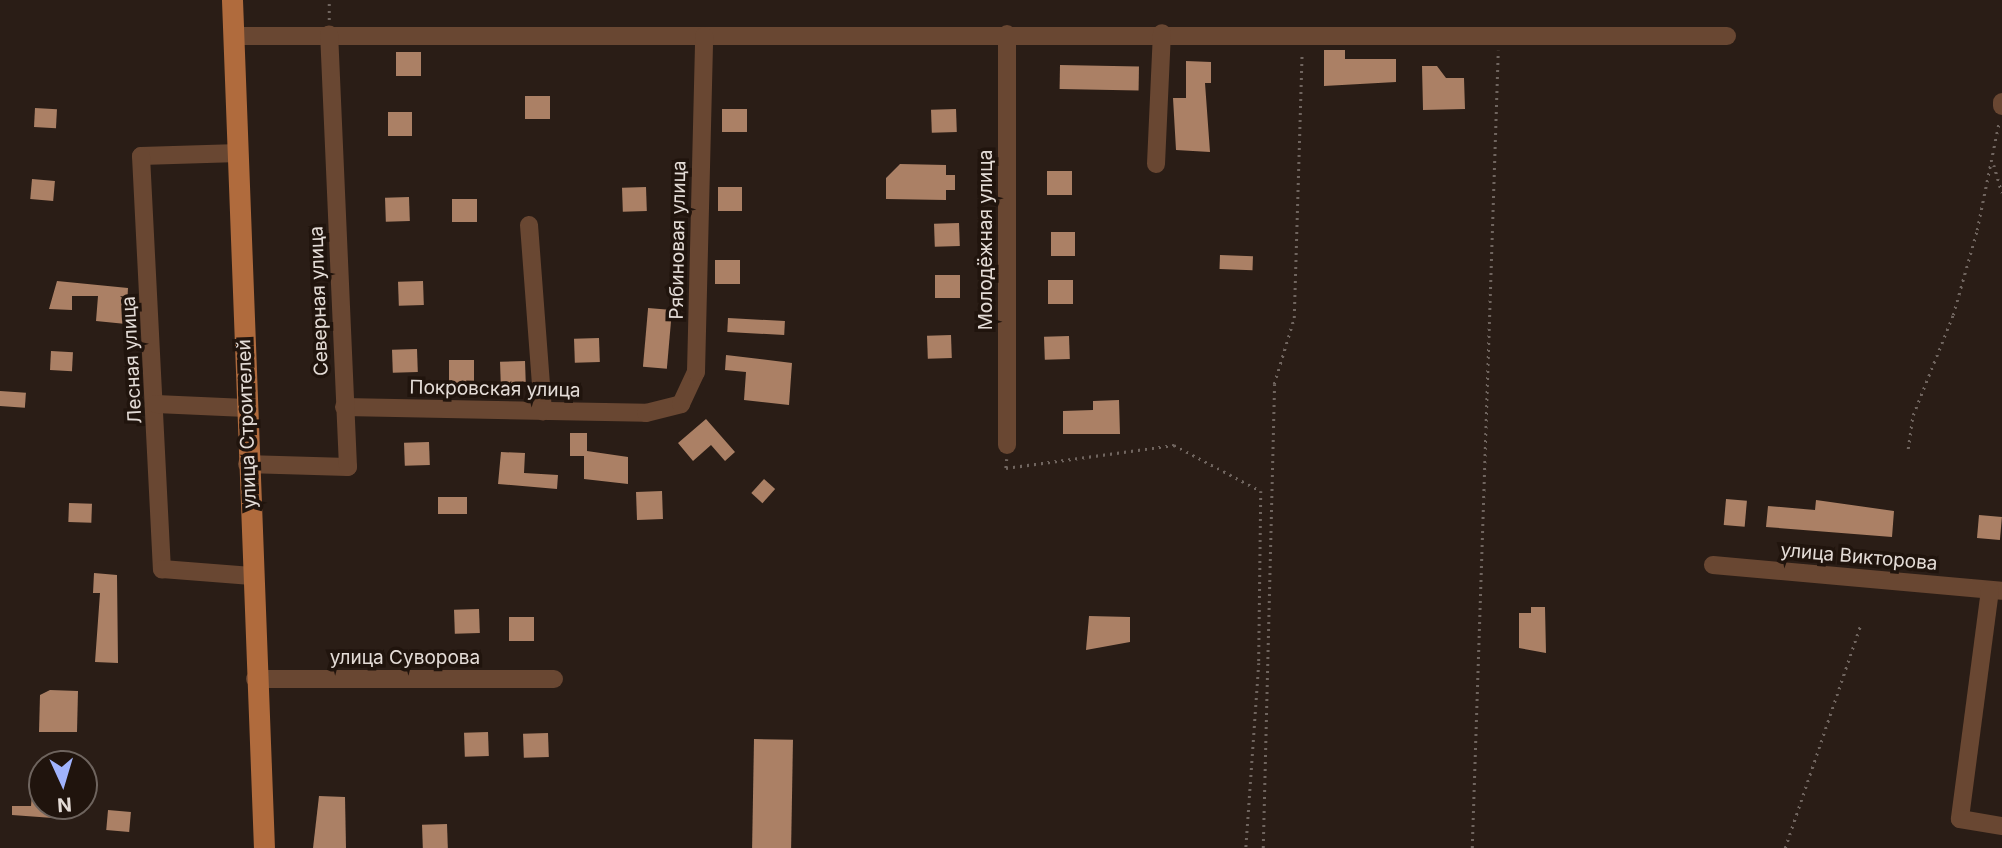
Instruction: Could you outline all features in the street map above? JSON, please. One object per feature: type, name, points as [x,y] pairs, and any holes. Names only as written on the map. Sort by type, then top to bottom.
[{"type":"main road","name":"улица Строителей","points":[[232,0],[255,679],[264,848]]},
{"type":"street","points":[[234,36],[1302,32],[1727,36]]},
{"type":"street","points":[[1156,164],[1162,33]]},
{"type":"street","name":"Северная улица","points":[[247,464],[348,467],[329,34]]},
{"type":"street","name":"Молодёжная улица","points":[[1007,34],[1007,445]]},
{"type":"street","name":"Рябиновая улица","points":[[646,413],[681,404],[696,372],[704,36]]},
{"type":"street","name":"Лесная улица","points":[[239,153],[141,156],[156,404],[162,569],[252,576]]},
{"type":"street","points":[[529,225],[543,411]]},
{"type":"street","points":[[156,404],[246,408]]},
{"type":"street","name":"Покровская улица","points":[[344,407],[646,413]]},
{"type":"street","name":"улица Викторова","points":[[1713,565],[1996,590]]},
{"type":"street","points":[[1996,590],[1960,819],[2002,826]]},
{"type":"street","name":"улица Суворова","points":[[255,679],[554,679]]},
{"type":"path","points":[[1263,848],[1274,384],[1294,318],[1302,32]]},
{"type":"path","points":[[1472,848],[1499,32]]},
{"type":"path","points":[[1908,449],[1913,415],[1953,315],[1993,162],[2002,104]]},
{"type":"path","points":[[1993,162],[2002,193]]},
{"type":"path","points":[[1007,445],[1006,468],[1174,445],[1261,491],[1259,663],[1246,848]]},
{"type":"path","points":[[1785,848],[1861,623]]},
{"type":"building","points":[[1324,50],[1345,50],[1345,59],[1396,59],[1396,82],[1324,86]]},
{"type":"building","points":[[396,52],[421,52],[421,76],[396,76]]},
{"type":"building","points":[[1186,61],[1211,62],[1211,83],[1205,83],[1210,152],[1176,150],[1173,98],[1186,98]]},
{"type":"building","points":[[1060,65],[1139,66],[1139,90],[1060,89]]},
{"type":"building","points":[[1422,66],[1437,66],[1446,78],[1464,78],[1465,109],[1423,110]]},
{"type":"building","points":[[525,96],[550,96],[550,119],[525,119]]},
{"type":"building","points":[[35,108],[57,109],[56,128],[34,127]]},
{"type":"building","points":[[722,109],[747,109],[747,132],[722,132]]},
{"type":"building","points":[[956,109],[957,132],[932,133],[931,110]]},
{"type":"building","points":[[388,112],[412,112],[412,136],[388,136]]},
{"type":"building","points":[[900,164],[946,165],[946,175],[955,175],[955,190],[946,190],[946,200],[886,199],[886,178]]},
{"type":"building","points":[[1047,171],[1072,171],[1072,195],[1047,195]]},
{"type":"building","points":[[32,179],[55,181],[53,201],[30,199]]},
{"type":"building","points":[[646,187],[647,211],[623,212],[622,188]]},
{"type":"building","points":[[718,187],[742,187],[742,211],[718,211]]},
{"type":"building","points":[[409,197],[410,221],[386,222],[385,198]]},
{"type":"building","points":[[452,199],[477,199],[477,222],[452,222]]},
{"type":"building","points":[[959,223],[960,246],[935,247],[934,224]]},
{"type":"building","points":[[1051,232],[1075,232],[1075,256],[1051,256]]},
{"type":"building","points":[[1220,255],[1253,256],[1252,270],[1220,269]]},
{"type":"building","points":[[715,260],[740,260],[740,284],[715,284]]},
{"type":"building","points":[[935,275],[960,275],[960,298],[935,298]]},
{"type":"building","points":[[1048,280],[1073,280],[1073,304],[1048,304]]},
{"type":"building","points":[[57,281],[128,288],[126,324],[96,321],[98,296],[72,296],[72,310],[49,309]]},
{"type":"building","points":[[423,281],[424,305],[399,306],[398,282]]},
{"type":"building","points":[[648,308],[672,310],[667,369],[643,367]]},
{"type":"building","points":[[728,318],[785,321],[784,335],[727,332]]},
{"type":"building","points":[[951,335],[952,358],[928,359],[927,336]]},
{"type":"building","points":[[1069,336],[1070,359],[1045,360],[1044,337]]},
{"type":"building","points":[[599,338],[600,362],[575,363],[574,339]]},
{"type":"building","points":[[417,349],[418,372],[393,373],[392,350]]},
{"type":"building","points":[[51,351],[73,352],[72,371],[50,370]]},
{"type":"building","points":[[726,355],[792,363],[789,405],[744,400],[746,372],[725,370]]},
{"type":"building","points":[[449,360],[474,360],[474,383],[449,383]]},
{"type":"building","points":[[525,361],[526,384],[501,385],[500,362]]},
{"type":"building","points":[[0,391],[26,393],[25,408],[0,406]]},
{"type":"building","points":[[1119,400],[1120,434],[1063,434],[1063,411],[1093,410],[1093,401]]},
{"type":"building","points":[[706,419],[735,452],[725,461],[711,445],[693,461],[678,443]]},
{"type":"building","points":[[570,433],[587,433],[587,451],[628,457],[628,484],[584,479],[584,456],[570,456]]},
{"type":"building","points":[[429,442],[430,465],[405,466],[404,443]]},
{"type":"building","points":[[501,452],[525,453],[524,473],[558,475],[557,489],[498,484]]},
{"type":"building","points":[[764,479],[775,489],[762,503],[751,493]]},
{"type":"building","points":[[662,491],[663,519],[637,520],[636,492]]},
{"type":"building","points":[[438,497],[467,497],[467,514],[438,514]]},
{"type":"building","points":[[1726,499],[1747,501],[1745,527],[1724,525]]},
{"type":"building","points":[[1816,500],[1894,511],[1892,537],[1766,527],[1768,506],[1815,510]]},
{"type":"building","points":[[69,503],[92,504],[91,523],[68,522]]},
{"type":"building","points":[[1979,515],[2002,517],[2000,540],[1977,538]]},
{"type":"building","points":[[94,573],[117,575],[118,663],[95,662],[100,593],[93,593]]},
{"type":"building","points":[[1531,607],[1545,607],[1546,653],[1519,648],[1519,613],[1531,613]]},
{"type":"building","points":[[479,609],[480,633],[455,634],[454,610]]},
{"type":"building","points":[[1089,616],[1130,617],[1130,642],[1086,650]]},
{"type":"building","points":[[509,617],[534,617],[534,641],[509,641]]},
{"type":"building","points":[[50,690],[78,691],[77,732],[39,732],[40,695]]},
{"type":"building","points":[[488,732],[489,756],[465,757],[464,733]]},
{"type":"building","points":[[548,733],[549,757],[524,758],[523,734]]},
{"type":"building","points":[[754,739],[793,740],[791,848],[752,848]]},
{"type":"building","points":[[319,796],[345,797],[346,848],[313,848]]},
{"type":"building","points":[[12,806],[28,806],[28,816],[12,815]]},
{"type":"building","points":[[108,810],[131,812],[129,832],[106,830]]},
{"type":"building","points":[[447,824],[448,848],[423,848],[422,825]]}]
